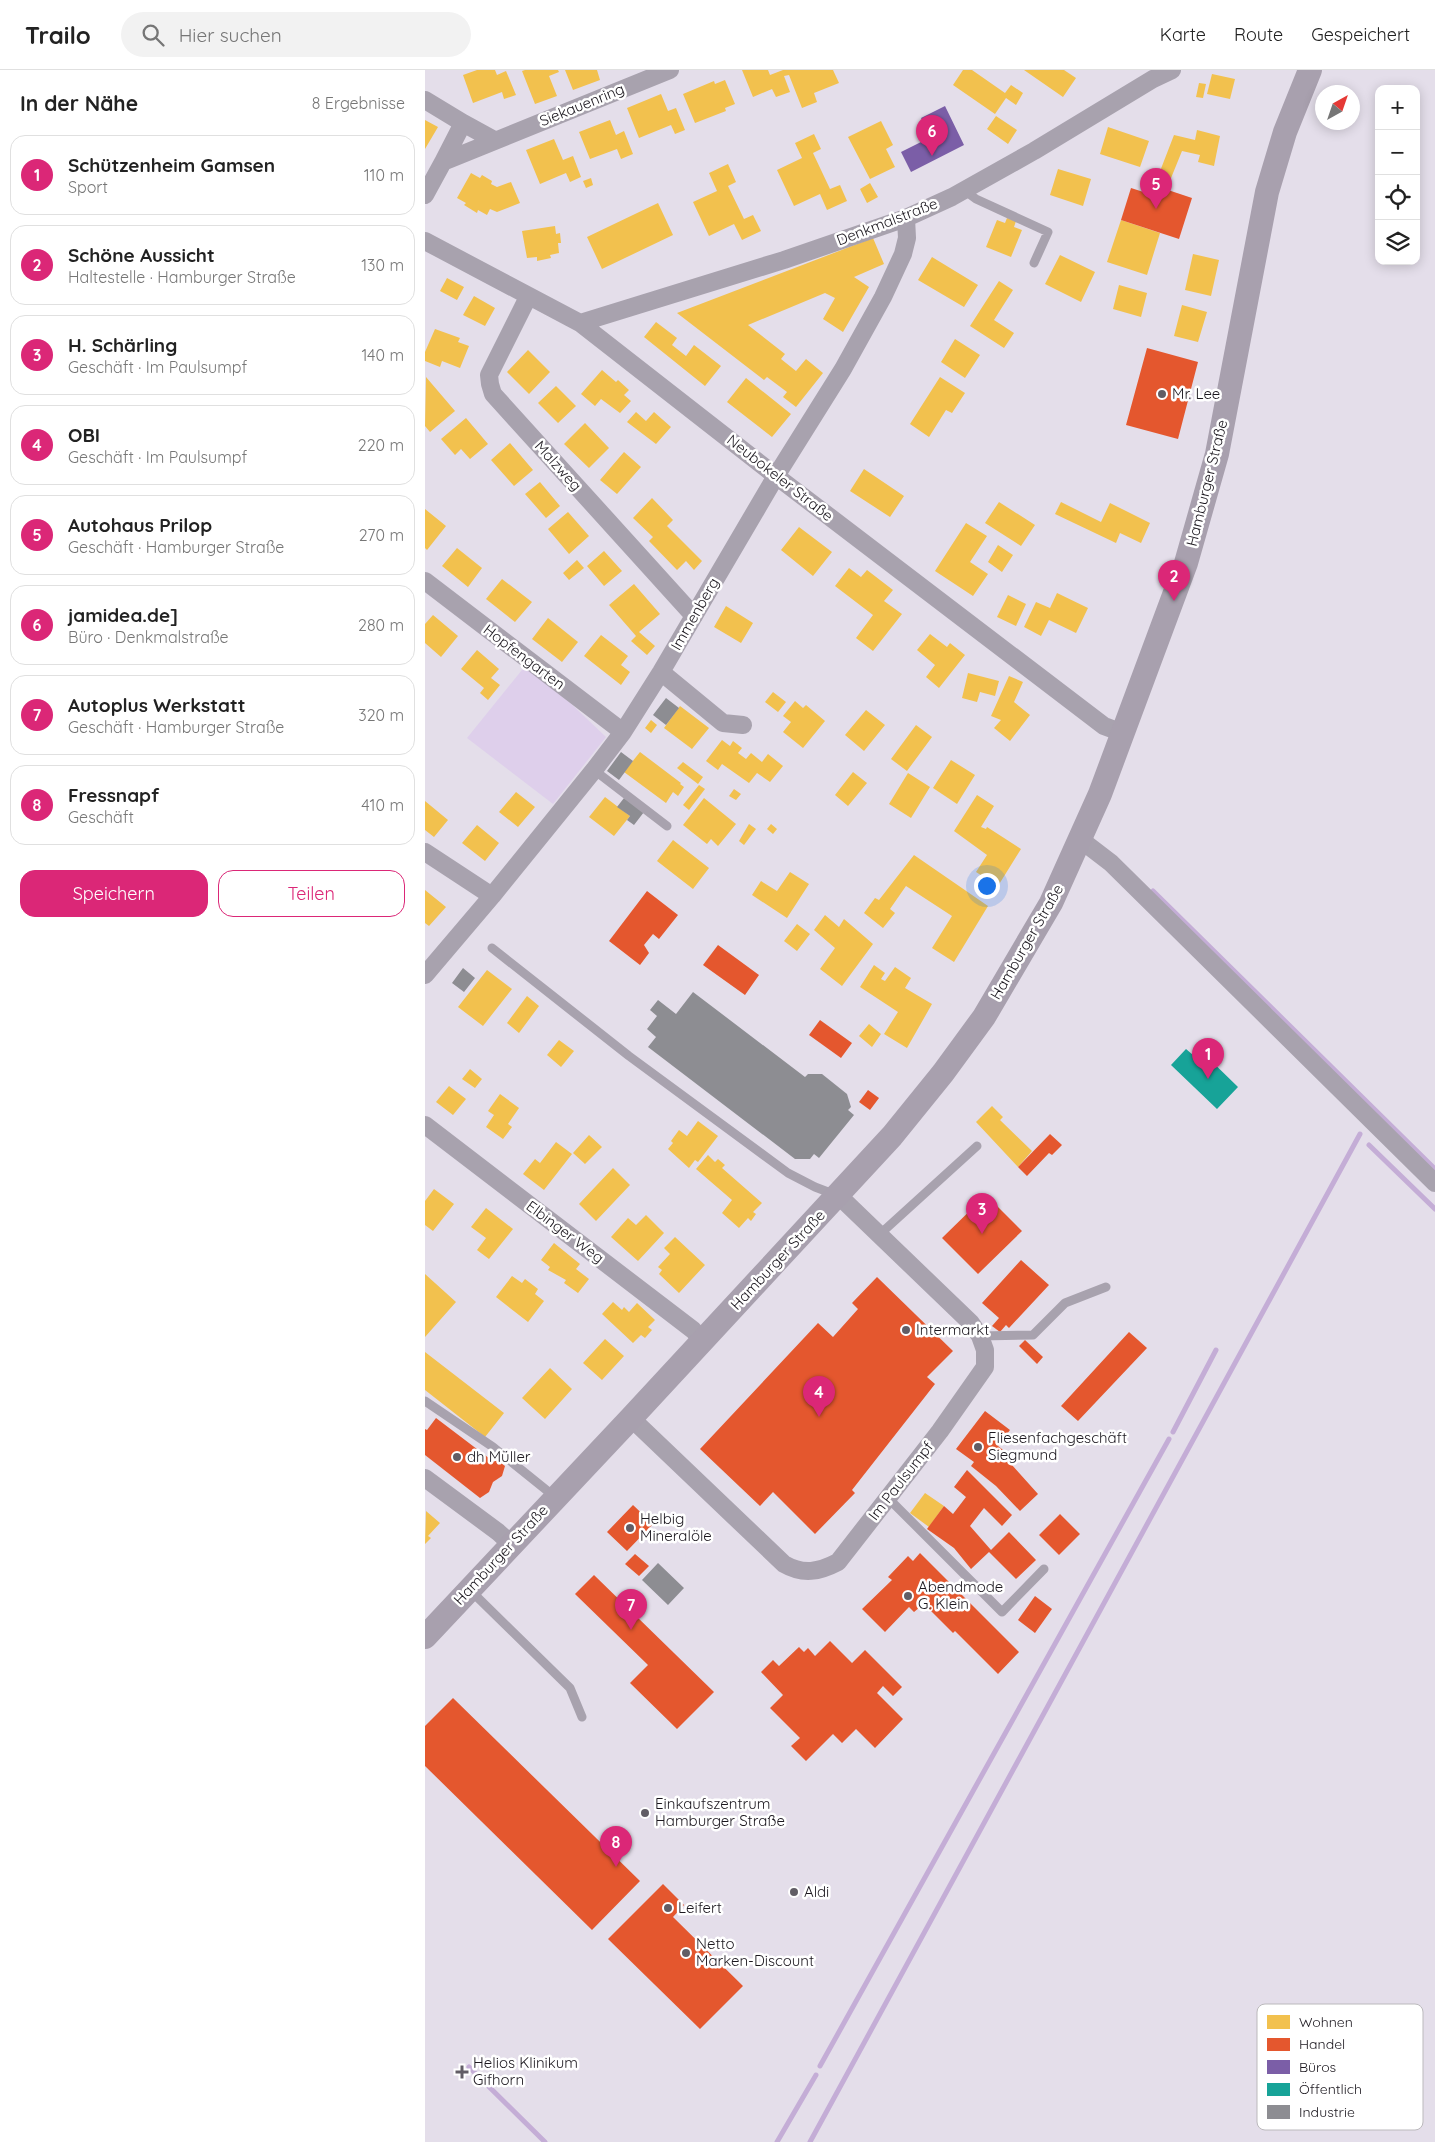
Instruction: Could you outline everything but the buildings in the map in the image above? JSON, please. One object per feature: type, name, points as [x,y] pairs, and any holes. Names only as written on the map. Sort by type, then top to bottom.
[{"type":"street","name":"Siekauenring","points":[[443,162],[670,70]]},
{"type":"street","name":"Denkmalstraße","points":[[580,323],[784,260],[906,218],[964,190],[1153,79],[1172,70]]},
{"type":"street","name":"Hamburger Straße","points":[[425,1637],[839,1196],[892,1136],[943,1073],[983,1017],[1051,903],[1081,840],[1123,733],[1174,601],[1197,528],[1217,454],[1267,192],[1285,132],[1310,70]]},
{"type":"street","points":[[425,100],[494,140]]},
{"type":"street","points":[[425,195],[463,123]]},
{"type":"street","name":"Immenberg","points":[[425,975],[492,896],[623,732],[661,672],[776,476],[843,369],[883,297],[903,254],[907,238],[906,218]]},
{"type":"street","name":"Neubokeler Straße","points":[[425,241],[580,323],[776,476],[1104,726],[1123,733]]},
{"type":"street","name":"Malzweg","points":[[528,297],[489,375],[493,394],[694,616]]},
{"type":"street","name":"Hopfengarten","points":[[425,581],[623,732]]},
{"type":"street","points":[[661,672],[723,723],[743,725]]},
{"type":"street","points":[[1081,840],[1111,863],[1435,1184]]},
{"type":"street","points":[[425,852],[492,896]]},
{"type":"street","name":"Elbinger Weg","points":[[425,1125],[693,1330],[703,1341]]},
{"type":"street","name":"Im Paulsumpf","points":[[631,1418],[784,1564],[796,1571],[822,1571],[838,1562],[978,1380],[985,1367],[985,1350],[980,1336],[971,1324],[839,1196]]},
{"type":"street","points":[[425,1478],[498,1532],[511,1545]]},
{"type":"lane","points":[[964,190],[976,198],[1048,232],[1034,263]]},
{"type":"lane","points":[[594,770],[667,826]]},
{"type":"lane","points":[[492,948],[629,1056],[788,1173],[815,1187],[839,1196]]},
{"type":"lane","points":[[879,1235],[977,1146]]},
{"type":"lane","points":[[980,1336],[1033,1335],[1065,1303],[1106,1287]]},
{"type":"lane","points":[[425,1401],[493,1447],[555,1497]]},
{"type":"lane","points":[[888,1498],[1002,1612],[1044,1569]]},
{"type":"lane","points":[[469,1590],[570,1688],[582,1718]]},
{"type":"shaded area","points":[[526,665],[565,698],[606,737],[553,804],[467,738]]},
{"type":"waterway","points":[[1153,891],[1435,1169]]},
{"type":"waterway","points":[[810,2142],[1360,1134]]},
{"type":"waterway","points":[[1369,1145],[1435,1209]]},
{"type":"waterway","points":[[1173,1432],[1216,1350]]},
{"type":"waterway","points":[[820,2066],[1169,1439]]},
{"type":"waterway","points":[[469,2067],[545,2142]]},
{"type":"waterway","points":[[777,2142],[816,2075]]},
{"type":"place","name":"jamidea.de]","points":[[932,156]]},
{"type":"place","name":"Autohaus Prilop","points":[[1156,209]]},
{"type":"place","name":"Mr. Lee","points":[[1162,394]]},
{"type":"place","name":"Schöne Aussicht","points":[[1174,601]]},
{"type":"place","name":"Schützenheim Gamsen","points":[[1208,1079]]},
{"type":"place","name":"H. Schärling","points":[[982,1234]]},
{"type":"place","name":"Intermarkt","points":[[906,1330]]},
{"type":"place","name":"OBI","points":[[819,1417]]},
{"type":"place","name":"Fliesenfachgeschäft Siegmund","points":[[978,1447]]},
{"type":"place","name":"dh Müller","points":[[457,1457]]},
{"type":"place","name":"Helbig Mineralöle","points":[[630,1528]]},
{"type":"place","name":"Abendmode G. Klein","points":[[908,1596]]},
{"type":"place","name":"Autoplus Werkstatt","points":[[631,1630]]},
{"type":"place","name":"Einkaufszentrum Hamburger Straße","points":[[645,1813]]},
{"type":"place","name":"Fressnapf","points":[[616,1867]]},
{"type":"place","name":"Aldi","points":[[794,1892]]},
{"type":"place","name":"Leifert","points":[[668,1908]]},
{"type":"place","name":"Netto Marken-Discount","points":[[686,1953]]},
{"type":"place","name":"Helios Klinikum Gifhorn","points":[[462,2072]]}]
